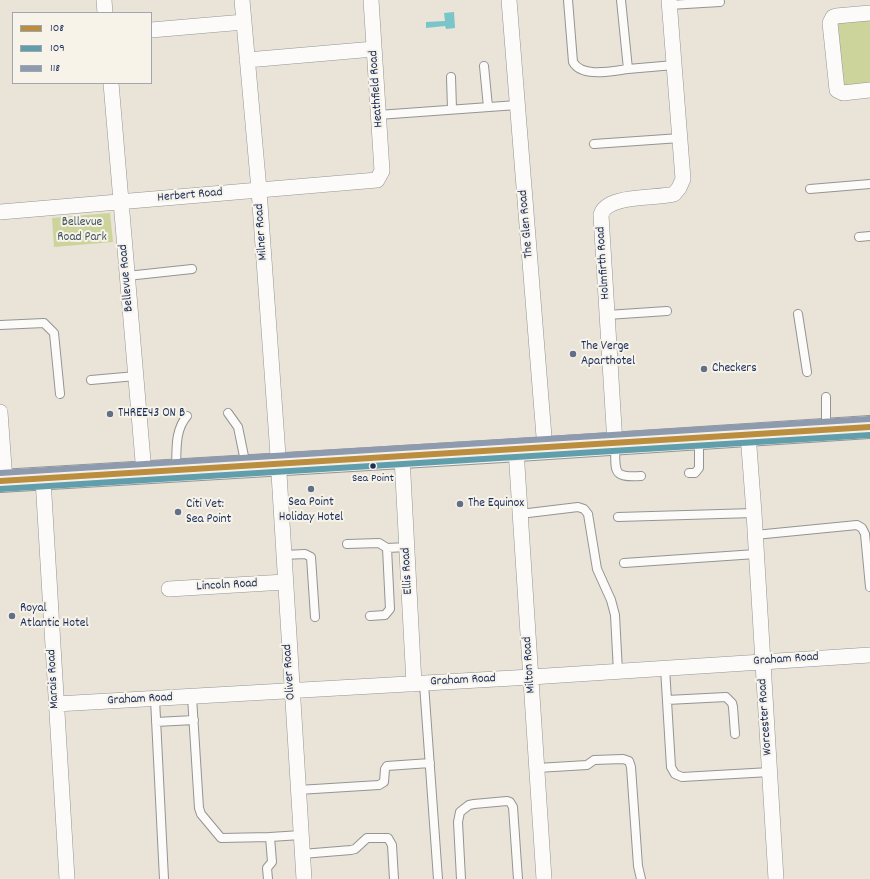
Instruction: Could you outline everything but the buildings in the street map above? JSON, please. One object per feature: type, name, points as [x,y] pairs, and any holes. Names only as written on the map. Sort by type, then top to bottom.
[{"type":"main road","points":[[3,481],[545,449],[698,437],[870,427]]},
{"type":"street","points":[[104,0],[105,12]]},
{"type":"street","name":"Milner Road","points":[[242,0],[259,190],[278,464]]},
{"type":"street","name":"Heathfield Road","points":[[371,0],[382,171],[380,178]]},
{"type":"street","name":"The Glen Road","points":[[509,0],[545,449]]},
{"type":"street","name":"Holmfirth Road","points":[[615,444],[601,220],[602,210],[614,201],[674,194],[679,188],[683,179],[669,3]]},
{"type":"street","points":[[870,13],[836,16],[831,19],[830,23],[837,90],[843,93],[870,90]]},
{"type":"street","points":[[152,30],[244,22]]},
{"type":"street","points":[[247,60],[374,49]]},
{"type":"street","name":"Bellevue Road","points":[[111,84],[144,473]]},
{"type":"street","name":"Herbert Road","points":[[0,212],[374,181],[380,178]]},
{"type":"street","points":[[0,412],[3,481]]},
{"type":"street","name":"Worcester Road","points":[[748,434],[776,879]]},
{"type":"street","name":"Milton Road","points":[[516,450],[544,879]]},
{"type":"street","name":"Ellis Road","points":[[402,457],[407,547],[419,684]]},
{"type":"street","name":"Oliver Road","points":[[278,464],[304,879]]},
{"type":"street","name":"Marais Road","points":[[43,479],[67,879]]},
{"type":"street","name":"Lincoln Road","points":[[169,589],[285,582]]},
{"type":"street","name":"Graham Road","points":[[56,704],[292,692],[870,655]]},
{"type":"lane","points":[[568,0],[573,62],[582,72],[674,65]]},
{"type":"lane","points":[[621,0],[628,69]]},
{"type":"lane","points":[[669,3],[720,2]]},
{"type":"lane","points":[[484,66],[488,107]]},
{"type":"lane","points":[[451,77],[452,109]]},
{"type":"lane","points":[[378,115],[517,105]]},
{"type":"lane","points":[[594,144],[680,138]]},
{"type":"lane","points":[[810,189],[870,184]]},
{"type":"lane","points":[[860,237],[870,236]]},
{"type":"lane","points":[[127,276],[192,269]]},
{"type":"lane","points":[[607,315],[667,311]]},
{"type":"lane","points":[[798,314],[807,372]]},
{"type":"lane","points":[[0,325],[44,323],[49,326],[54,333],[60,394]]},
{"type":"lane","points":[[91,380],[136,376]]},
{"type":"lane","points":[[826,397],[826,430]]},
{"type":"lane","points":[[228,413],[238,427],[246,466]]},
{"type":"lane","points":[[176,471],[180,426],[187,416]]},
{"type":"lane","points":[[689,473],[695,473],[699,468],[698,437]]},
{"type":"lane","points":[[615,444],[615,466],[618,473],[621,476],[627,477],[641,476]]},
{"type":"lane","points":[[520,514],[578,508],[584,509],[588,514],[597,569],[611,600],[615,615],[618,672]]},
{"type":"lane","points":[[618,517],[754,513]]},
{"type":"lane","points":[[755,535],[857,526],[862,528],[865,534],[870,587]]},
{"type":"lane","points":[[347,544],[381,543],[388,548],[407,547]]},
{"type":"lane","points":[[370,616],[385,615],[390,609],[388,548]]},
{"type":"lane","points":[[284,555],[305,554],[311,557],[315,617]]},
{"type":"lane","points":[[624,563],[756,554]]},
{"type":"lane","points":[[665,668],[671,767],[675,774],[682,777],[770,772]]},
{"type":"lane","points":[[419,684],[430,763],[438,879]]},
{"type":"lane","points":[[192,697],[198,808],[201,814],[221,838],[301,836]]},
{"type":"lane","points":[[667,700],[726,698],[732,703],[735,734]]},
{"type":"lane","points":[[155,699],[164,879]]},
{"type":"lane","points":[[156,722],[194,720]]},
{"type":"lane","points":[[537,768],[587,765],[594,760],[622,759],[629,761],[631,766],[638,866],[641,879]]},
{"type":"lane","points":[[298,790],[379,785],[384,782],[385,769],[387,766],[430,763]]},
{"type":"lane","points":[[461,879],[458,822],[460,812],[469,805],[507,802],[510,802],[513,807],[518,879]]},
{"type":"lane","points":[[268,879],[267,868],[272,862],[270,837]]},
{"type":"lane","points":[[302,854],[351,850],[355,849],[367,838],[388,838],[392,845],[394,879]]},
{"type":"green space","points":[[870,19],[870,84],[843,85],[838,23]]},
{"type":"green space","name":"Bellevue Road Park","points":[[110,213],[113,242],[54,247],[52,218]]},
{"type":"water","points":[[454,12],[455,28],[446,29],[445,26],[426,28],[426,22],[445,21],[444,13]]},
{"type":"transit line","name":"118","points":[[0,473],[869,419]]},
{"type":"transit line","name":"108","points":[[0,481],[870,427]]},
{"type":"transit line","name":"109","points":[[0,489],[870,435]]},
{"type":"place","name":"The Verge Aparthotel","points":[[573,354]]},
{"type":"place","name":"Checkers","points":[[704,369]]},
{"type":"place","name":"THREE43 ON B","points":[[110,414]]},
{"type":"place","name":"Sea Point","points":[[373,466]]},
{"type":"place","name":"Sea Point Holiday Hotel","points":[[311,489]]},
{"type":"place","name":"The Equinox","points":[[460,504]]},
{"type":"place","name":"Citi Vet: Sea Point","points":[[178,512]]},
{"type":"place","name":"Royal Atlantic Hotel","points":[[12,616]]}]
